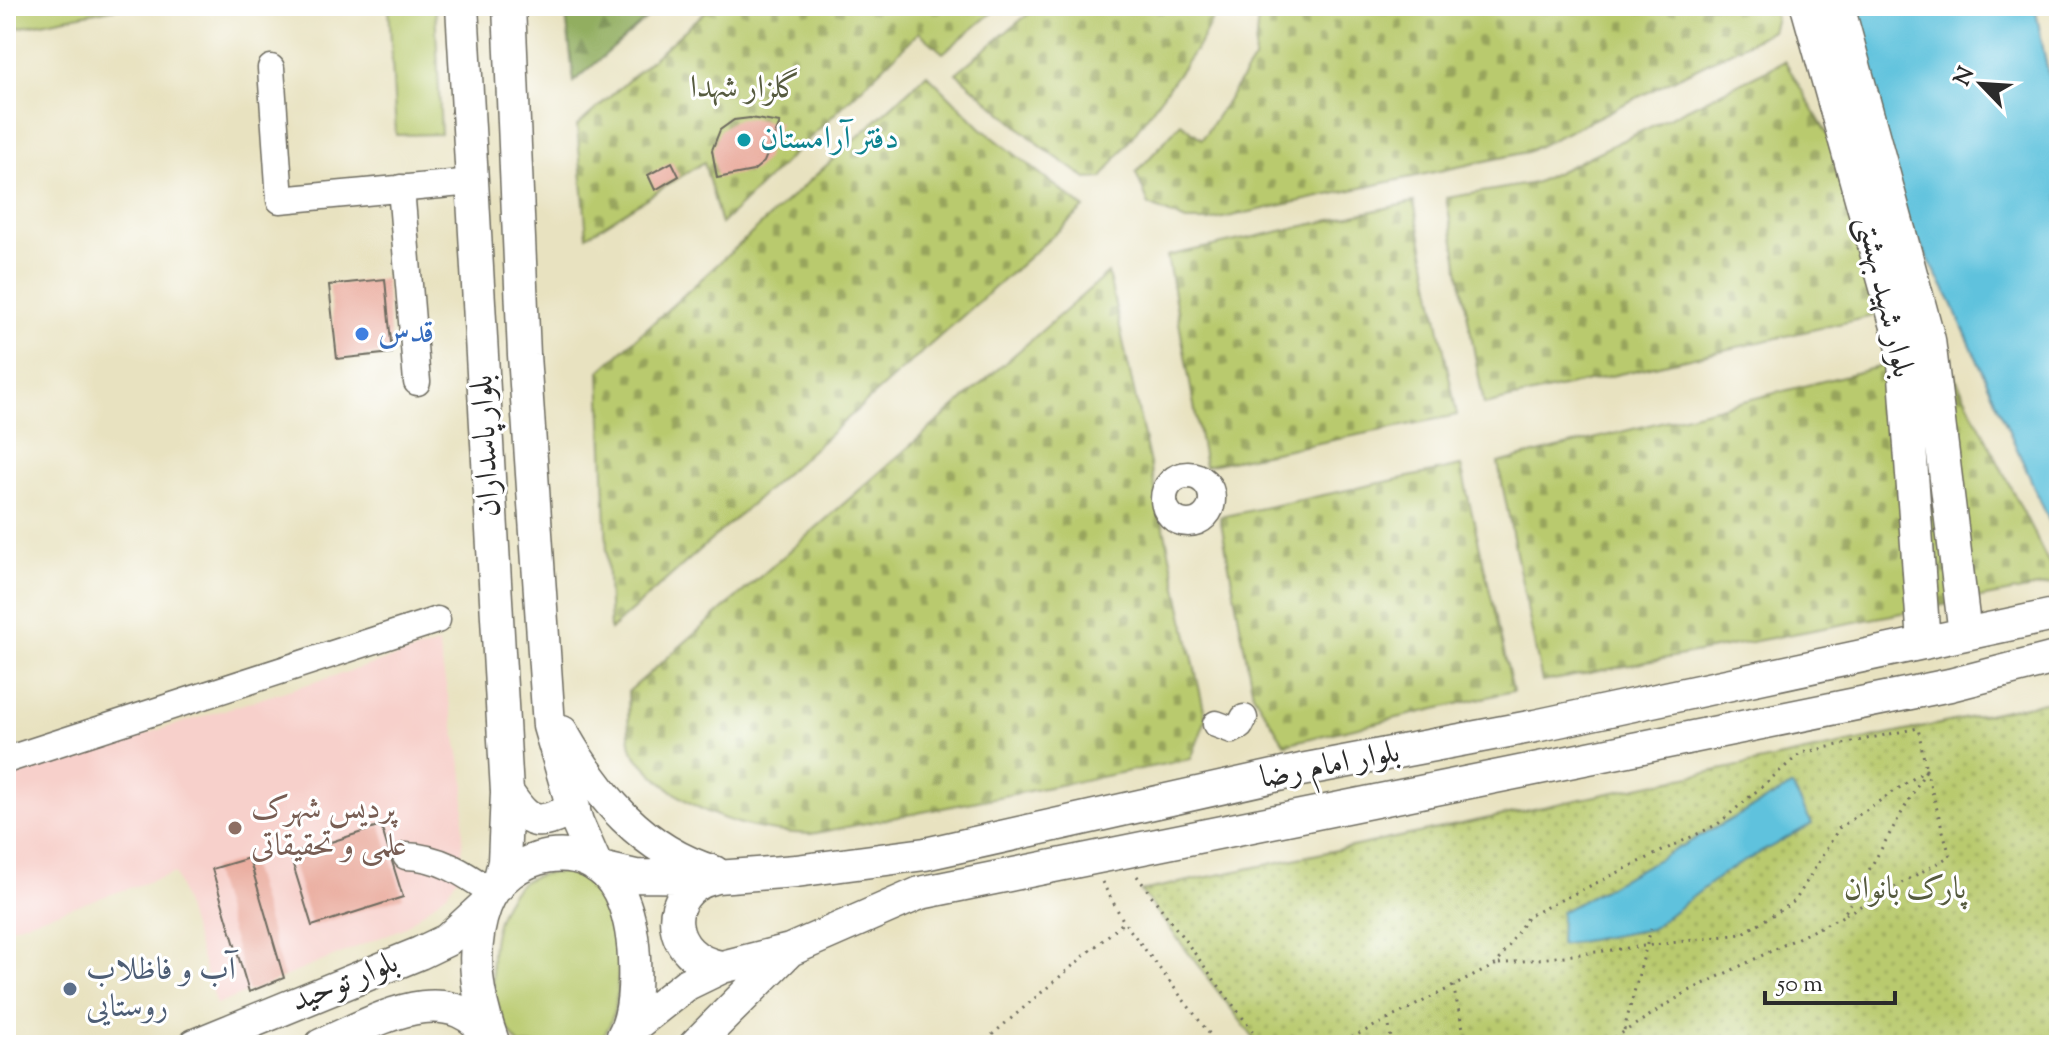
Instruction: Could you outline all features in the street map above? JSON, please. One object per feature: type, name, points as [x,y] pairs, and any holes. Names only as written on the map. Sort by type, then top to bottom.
[{"type":"main road","name":"بلوار پاسداران","points":[[462,6],[507,792],[504,862],[476,957],[477,986],[494,1045]]},
{"type":"main road","name":"بلوار پاسداران","points":[[509,6],[524,355],[549,726],[574,808],[597,867],[619,890],[633,947],[632,1003],[621,1039]]},
{"type":"main road","name":"بلوار شهید بهشتی","points":[[1807,6],[1903,348],[1924,643]]},
{"type":"main road","name":"بلوار شهید بهشتی","points":[[1838,6],[1929,340],[1965,634]]},
{"type":"main road","name":"بلوار امام رضا","points":[[597,867],[636,876],[723,877],[925,854],[1301,770],[1535,726],[2048,617]]},
{"type":"main road","name":"بلوار امام رضا","points":[[790,950],[920,893],[1950,685],[2053,659]]},
{"type":"main road","points":[[548,706],[604,797],[628,825],[689,864],[723,877]]},
{"type":"main road","points":[[507,792],[520,814],[530,820],[554,818],[574,808]]},
{"type":"main road","name":"بلوار توحید","points":[[195,1045],[447,940],[492,895],[507,873],[535,857],[567,855],[597,867]]},
{"type":"main road","points":[[722,967],[696,960],[686,951],[676,925],[682,898],[692,888],[723,877]]},
{"type":"main road","points":[[621,1039],[676,992],[722,967],[790,950]]},
{"type":"main road","points":[[695,1045],[790,950]]},
{"type":"main road","points":[[393,963],[406,963],[417,971],[422,985],[419,998],[408,1008]]},
{"type":"main road","name":"بلوار توحید","points":[[321,1045],[408,1008],[433,1005],[458,1010],[479,1025],[494,1045]]},
{"type":"street","points":[[271,68],[280,200],[401,188],[431,192],[472,182]]},
{"type":"street","points":[[401,188],[417,382]]},
{"type":"street","points":[[481,358],[524,355]]},
{"type":"street","points":[[6,760],[437,620]]},
{"type":"street","points":[[1216,724],[1232,730],[1240,726],[1244,718]]},
{"type":"street","points":[[406,856],[428,857],[461,872],[492,895]]},
{"type":"path","points":[[1497,964],[1528,916],[1718,824],[1801,753],[1918,728],[1926,770],[1950,856],[1843,916],[1687,992],[1603,1045]]},
{"type":"path","points":[[1843,916],[1926,770]]},
{"type":"path","points":[[1337,1045],[1497,964],[1742,934],[1795,901],[1839,828],[1926,770]]},
{"type":"path","points":[[1105,856],[1124,922],[1218,1045]]},
{"type":"path","points":[[1105,856],[1263,1045]]},
{"type":"path","points":[[980,1045],[1124,922]]},
{"type":"path","points":[[1623,1032],[1651,929]]},
{"type":"path","points":[[1453,986],[1467,1045]]},
{"type":"path","points":[[1388,1019],[1392,1045]]},
{"type":"shaded area","name":"پردیس شهرک علمی و تحقیقاتی","points":[[438,644],[465,785],[461,872],[447,893],[403,928],[216,1005],[175,873],[6,929],[6,777]]},
{"type":"green space","points":[[13,6],[125,6],[17,28]]},
{"type":"green space","points":[[389,6],[435,6],[441,134],[396,135]]},
{"type":"green space","points":[[565,6],[661,6],[574,82]]},
{"type":"green space","name":"گلزار شهدا","points":[[712,6],[1000,6],[943,53],[919,32],[721,224],[704,162],[587,236],[577,126]]},
{"type":"green space","points":[[1038,6],[1219,6],[1199,45],[1102,178],[1087,179],[1043,148],[956,73]]},
{"type":"green space","points":[[1259,6],[1770,6],[1776,18],[1772,31],[1527,152],[1209,221],[1186,221],[1149,205],[1136,173],[1181,123],[1202,139],[1254,60]]},
{"type":"green space","points":[[1785,61],[1925,304],[1484,405],[1446,198],[1535,183]]},
{"type":"green space","points":[[927,74],[981,128],[1084,208],[610,630],[600,371]]},
{"type":"green space","points":[[1414,202],[1457,415],[1205,466],[1167,256]]},
{"type":"green space","points":[[1108,273],[1206,719],[1191,759],[811,834],[767,830],[724,819],[704,811],[667,787],[632,750],[628,692]]},
{"type":"green space","points":[[1942,351],[2059,583],[1542,682],[1498,463]]},
{"type":"green space","points":[[1461,466],[1513,691],[1285,744],[1253,694],[1220,517]]},
{"type":"green space","name":"پارک بانوان","points":[[2059,699],[2059,1045],[1259,1045],[1141,891]]},
{"type":"green space","points":[[564,872],[588,881],[608,909],[617,948],[614,1009],[609,1027],[596,1045],[520,1045],[508,1030],[494,989],[492,966],[497,922],[505,903],[527,879]]},
{"type":"water","points":[[1855,6],[2035,6],[2059,130],[2059,543],[1951,301],[1842,100]]},
{"type":"water","points":[[1792,786],[1812,824],[1725,872],[1651,929],[1560,945],[1561,912]]},
{"type":"building","name":"دفتر آرامستان","points":[[750,118],[780,123],[764,162],[753,171],[717,178],[712,150],[720,130],[734,120]]},
{"type":"building","points":[[672,162],[679,176],[655,190],[648,175]]},
{"type":"building","name":"قدس","points":[[385,279],[392,353],[337,359],[329,285]]},
{"type":"building","points":[[381,826],[403,897],[312,926],[290,855]]},
{"type":"building","points":[[249,858],[284,978],[249,992],[212,869]]},
{"type":"place","name":"دفتر آرامستان","points":[[744,140]]},
{"type":"place","name":"قدس","points":[[362,334]]},
{"type":"place","name":"پردیس شهرک علمی و تحقیقاتی","points":[[235,828]]},
{"type":"place","name":"آب و فاظلاب روستایی","points":[[70,989]]}]
